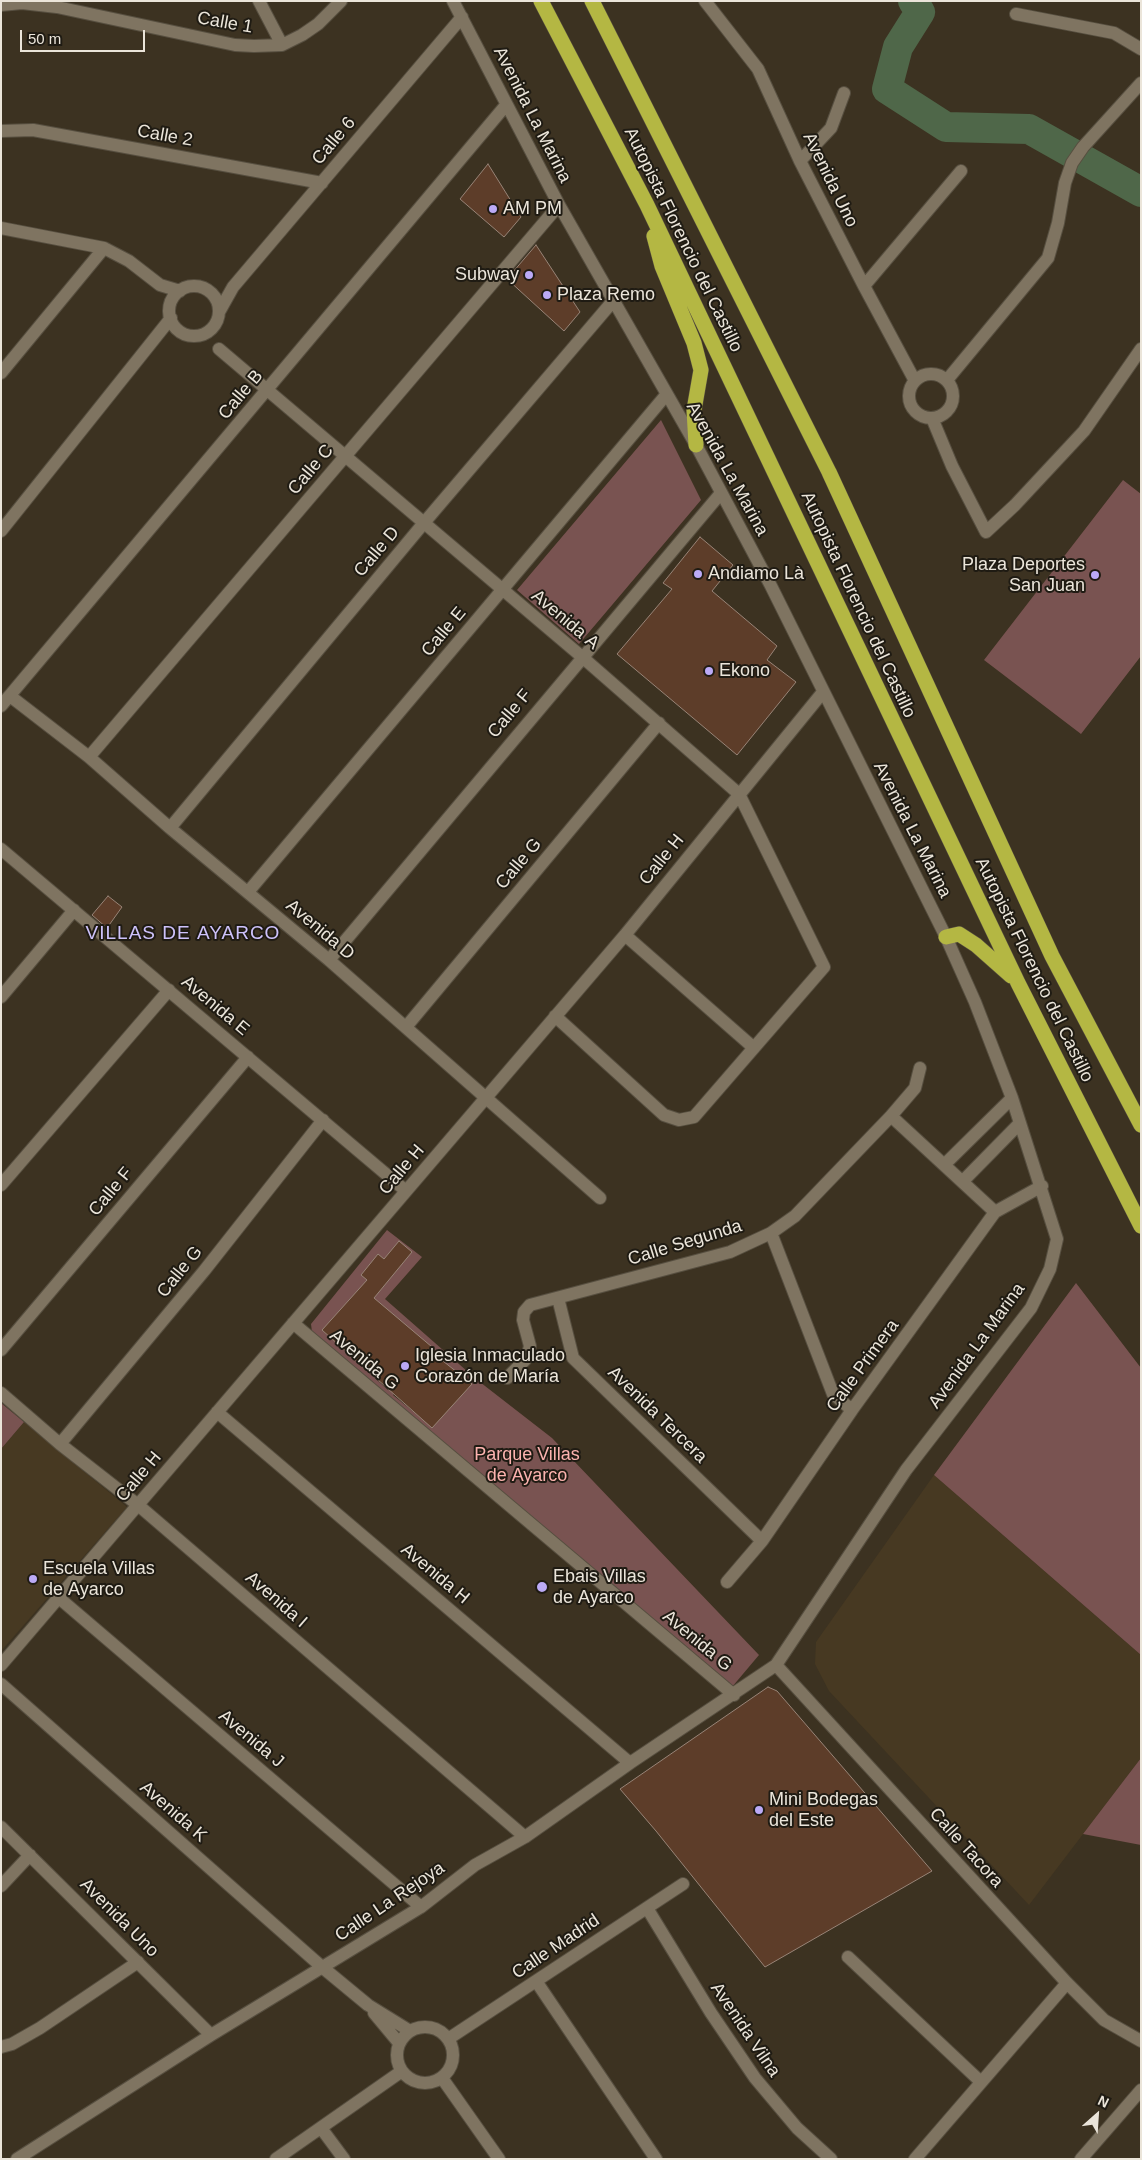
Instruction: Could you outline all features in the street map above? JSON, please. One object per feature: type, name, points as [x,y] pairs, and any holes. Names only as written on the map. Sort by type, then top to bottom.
[{"type":"highway","name":"Autopista Florencio del Castillo","points":[[541,1],[647,205],[1018,983],[1141,1226]]},
{"type":"highway","name":"Autopista Florencio del Castillo","points":[[592,1],[829,472],[1052,956],[1137,1109],[1141,1125]]},
{"type":"highway","points":[[647,205],[662,266],[694,343],[701,370],[694,410],[696,445]]},
{"type":"highway","points":[[946,936],[959,934],[970,941],[1018,983]]},
{"type":"street","points":[[259,1],[282,45],[318,24],[341,1]]},
{"type":"street","name":"Avenida La Marina","points":[[453,1],[559,205],[721,492],[946,936],[975,1002],[1012,1098],[1042,1186],[1057,1239],[1050,1269],[1031,1308],[906,1470],[776,1665]]},
{"type":"street","name":"Avenida Uno","points":[[705,1],[758,68],[800,161],[915,381]]},
{"type":"street","name":"Calle 1","points":[[1,5],[22,3],[57,4],[235,45],[282,45]]},
{"type":"street","points":[[1016,14],[1114,33],[1141,49]]},
{"type":"street","name":"Calle 6","points":[[219,312],[233,287],[462,17]]},
{"type":"street","points":[[947,380],[1048,258],[1058,223],[1065,183],[1072,163],[1141,83]]},
{"type":"street","points":[[800,161],[831,128],[844,93]]},
{"type":"street","name":"Calle B","points":[[1,706],[506,105]]},
{"type":"street","name":"Calle 2","points":[[1,131],[33,130],[322,183]]},
{"type":"street","points":[[864,286],[961,171]]},
{"type":"street","name":"Calle C","points":[[89,757],[559,205]]},
{"type":"street","points":[[1,228],[104,248],[129,261],[160,284],[180,291],[195,287],[209,292],[233,287]]},
{"type":"street","points":[[1,373],[104,248]]},
{"type":"street","points":[[160,284],[170,313],[179,331]]},
{"type":"street","points":[[1,531],[159,335],[170,313],[172,301],[180,291]]},
{"type":"street","points":[[159,335],[179,331],[194,336],[202,335],[214,326],[219,312],[218,304],[209,292]]},
{"type":"street","name":"Calle D","points":[[170,828],[423,524],[613,301]]},
{"type":"street","name":"Avenida A","points":[[219,349],[423,524],[581,656],[739,794],[824,967],[754,1048]]},
{"type":"street","points":[[932,418],[952,466],[986,532],[1015,505],[1084,431],[1141,349]]},
{"type":"street","points":[[925,374],[937,374],[947,380],[953,391],[952,404],[944,414],[932,418],[916,412],[911,405],[911,388],[915,381],[925,374]]},
{"type":"street","name":"Calle E","points":[[248,892],[666,395]]},
{"type":"street","name":"Calle F","points":[[329,960],[581,656],[721,492]]},
{"type":"street","name":"Calle H","points":[[1,1665],[625,935],[823,692]]},
{"type":"street","name":"Avenida D","points":[[10,696],[89,757],[170,828],[329,960],[600,1198]]},
{"type":"street","name":"Calle G","points":[[406,1028],[659,723]]},
{"type":"street","name":"Avenida E","points":[[1,849],[406,1191]]},
{"type":"street","points":[[3,992],[74,910]]},
{"type":"street","points":[[555,1016],[664,1115],[679,1120],[694,1117],[754,1048],[625,935]]},
{"type":"street","points":[[1,1185],[169,990]]},
{"type":"street","name":"Calle F","points":[[1,1350],[248,1057]]},
{"type":"street","name":"Calle Segunda","points":[[507,1378],[525,1360],[528,1354],[530,1346],[524,1312],[530,1305],[730,1252],[771,1232],[795,1216],[891,1116],[915,1088],[920,1068]]},
{"type":"street","points":[[945,1164],[1012,1098]]},
{"type":"street","points":[[891,1116],[995,1212]]},
{"type":"street","name":"Calle G","points":[[60,1444],[204,1271],[323,1120]]},
{"type":"street","points":[[963,1181],[1020,1123]]},
{"type":"street","name":"Calle Primera","points":[[727,1582],[762,1541],[852,1410],[995,1212],[1042,1186]]},
{"type":"street","points":[[771,1232],[833,1394],[852,1410]]},
{"type":"street","name":"Avenida Tercera","points":[[558,1298],[573,1358],[762,1541]]},
{"type":"street","name":"Avenida G","points":[[293,1323],[734,1695]]},
{"type":"street","name":"Avenida I","points":[[1,1393],[60,1444],[138,1505],[525,1837]]},
{"type":"street","name":"Avenida H","points":[[217,1412],[630,1763]]},
{"type":"street","name":"Avenida J","points":[[58,1598],[421,1907]]},
{"type":"street","name":"Calle La Rejoya","points":[[17,2159],[211,2035],[421,1907],[475,1865],[525,1837],[630,1763],[734,1695],[776,1665]]},
{"type":"street","name":"Calle Tacora","points":[[776,1665],[1067,1983],[1104,2020],[1141,2041]]},
{"type":"street","name":"Avenida K","points":[[1,1684],[322,1967],[368,2005]]},
{"type":"street","name":"Avenida Uno","points":[[1,1827],[211,2035]]},
{"type":"street","points":[[1,1886],[30,1855]]},
{"type":"street","name":"Calle Madrid","points":[[448,2039],[683,1884]]},
{"type":"street","name":"Avenida Vilna","points":[[647,1908],[711,2013],[755,2078],[797,2128],[831,2159]]},
{"type":"street","points":[[848,1956],[981,2082]]},
{"type":"street","points":[[1,2047],[12,2044],[40,2028],[138,1962]]},
{"type":"street","points":[[536,1981],[656,2159]]},
{"type":"street","points":[[915,2159],[1067,1983]]},
{"type":"street","points":[[368,2005],[410,2031]]},
{"type":"street","points":[[368,2005],[399,2044]]},
{"type":"street","points":[[418,2028],[434,2029],[448,2039],[452,2047],[452,2064],[442,2078],[434,2082],[416,2082],[402,2071],[398,2063],[399,2044],[410,2031],[418,2028]]},
{"type":"street","points":[[276,2159],[402,2071]]},
{"type":"street","points":[[442,2078],[499,2159]]},
{"type":"street","points":[[1081,2159],[1141,2090]]},
{"type":"street","points":[[321,2128],[344,2159]]},
{"type":"shaded area","name":"Escuela Villas de Ayarco","points":[[24,1422],[127,1507],[1,1651],[1,1449]]},
{"type":"shaded area","points":[[934,1475],[1141,1655],[1141,1758],[1029,1905],[829,1691],[815,1664],[816,1642]]},
{"type":"green space","points":[[661,420],[701,500],[579,644],[517,590]]},
{"type":"green space","name":"Plaza Deportes San Juan","points":[[1123,480],[1141,494],[1141,656],[1081,734],[984,660]]},
{"type":"green space","name":"Parque Villas de Ayarco","points":[[387,1230],[422,1257],[385,1299],[476,1379],[552,1438],[759,1655],[732,1687],[312,1332],[311,1324]],"holes":[[[322,1330],[431,1347],[429,1351],[432,1427],[393,1395],[402,1385],[397,1381],[388,1390]]]},
{"type":"green space","points":[[1076,1283],[1141,1368],[1141,1655],[934,1475]]},
{"type":"green space","points":[[1,1403],[24,1422],[1,1449]]},
{"type":"green space","points":[[1141,1758],[1141,1845],[1083,1834]]},
{"type":"building","name":"AM PM","points":[[488,164],[521,217],[504,237],[460,199]]},
{"type":"building","name":"Plaza Remo","points":[[536,245],[580,312],[564,331],[507,279]]},
{"type":"building","name":"Ekono","points":[[700,537],[733,565],[712,591],[777,646],[767,660],[796,682],[737,755],[617,654],[672,589],[663,583]]},
{"type":"building","points":[[108,896],[122,907],[107,928],[92,915]]},
{"type":"building","name":"Iglesia Inmaculado Corazón de María","points":[[399,1241],[412,1252],[374,1298],[432,1347],[429,1350],[472,1384],[432,1428],[322,1330],[367,1280],[361,1275],[378,1254],[384,1259]]},
{"type":"building","name":"Mini Bodegas del Este","points":[[768,1687],[777,1691],[932,1871],[765,1967],[620,1789]]},
{"type":"waterway","points":[[913,1],[920,12],[898,47],[887,89],[946,127],[1029,129],[1141,192]]},
{"type":"place","name":"AM PM","points":[[493,209]]},
{"type":"place","name":"Subway","points":[[529,275]]},
{"type":"place","name":"Plaza Remo","points":[[547,295]]},
{"type":"place","name":"Andiamo Là","points":[[698,574]]},
{"type":"place","name":"Plaza Deportes San Juan","points":[[1095,575]]},
{"type":"place","name":"Ekono","points":[[709,671]]},
{"type":"place","name":"Iglesia Inmaculado Corazón de María","points":[[405,1366]]},
{"type":"place","name":"Escuela Villas de Ayarco","points":[[33,1579]]},
{"type":"place","name":"Ebais Villas de Ayarco","points":[[542,1587]]},
{"type":"place","name":"Mini Bodegas del Este","points":[[759,1810]]},
{"type":"district","name":"VILLAS DE AYARCO","points":[[183,934]]}]
